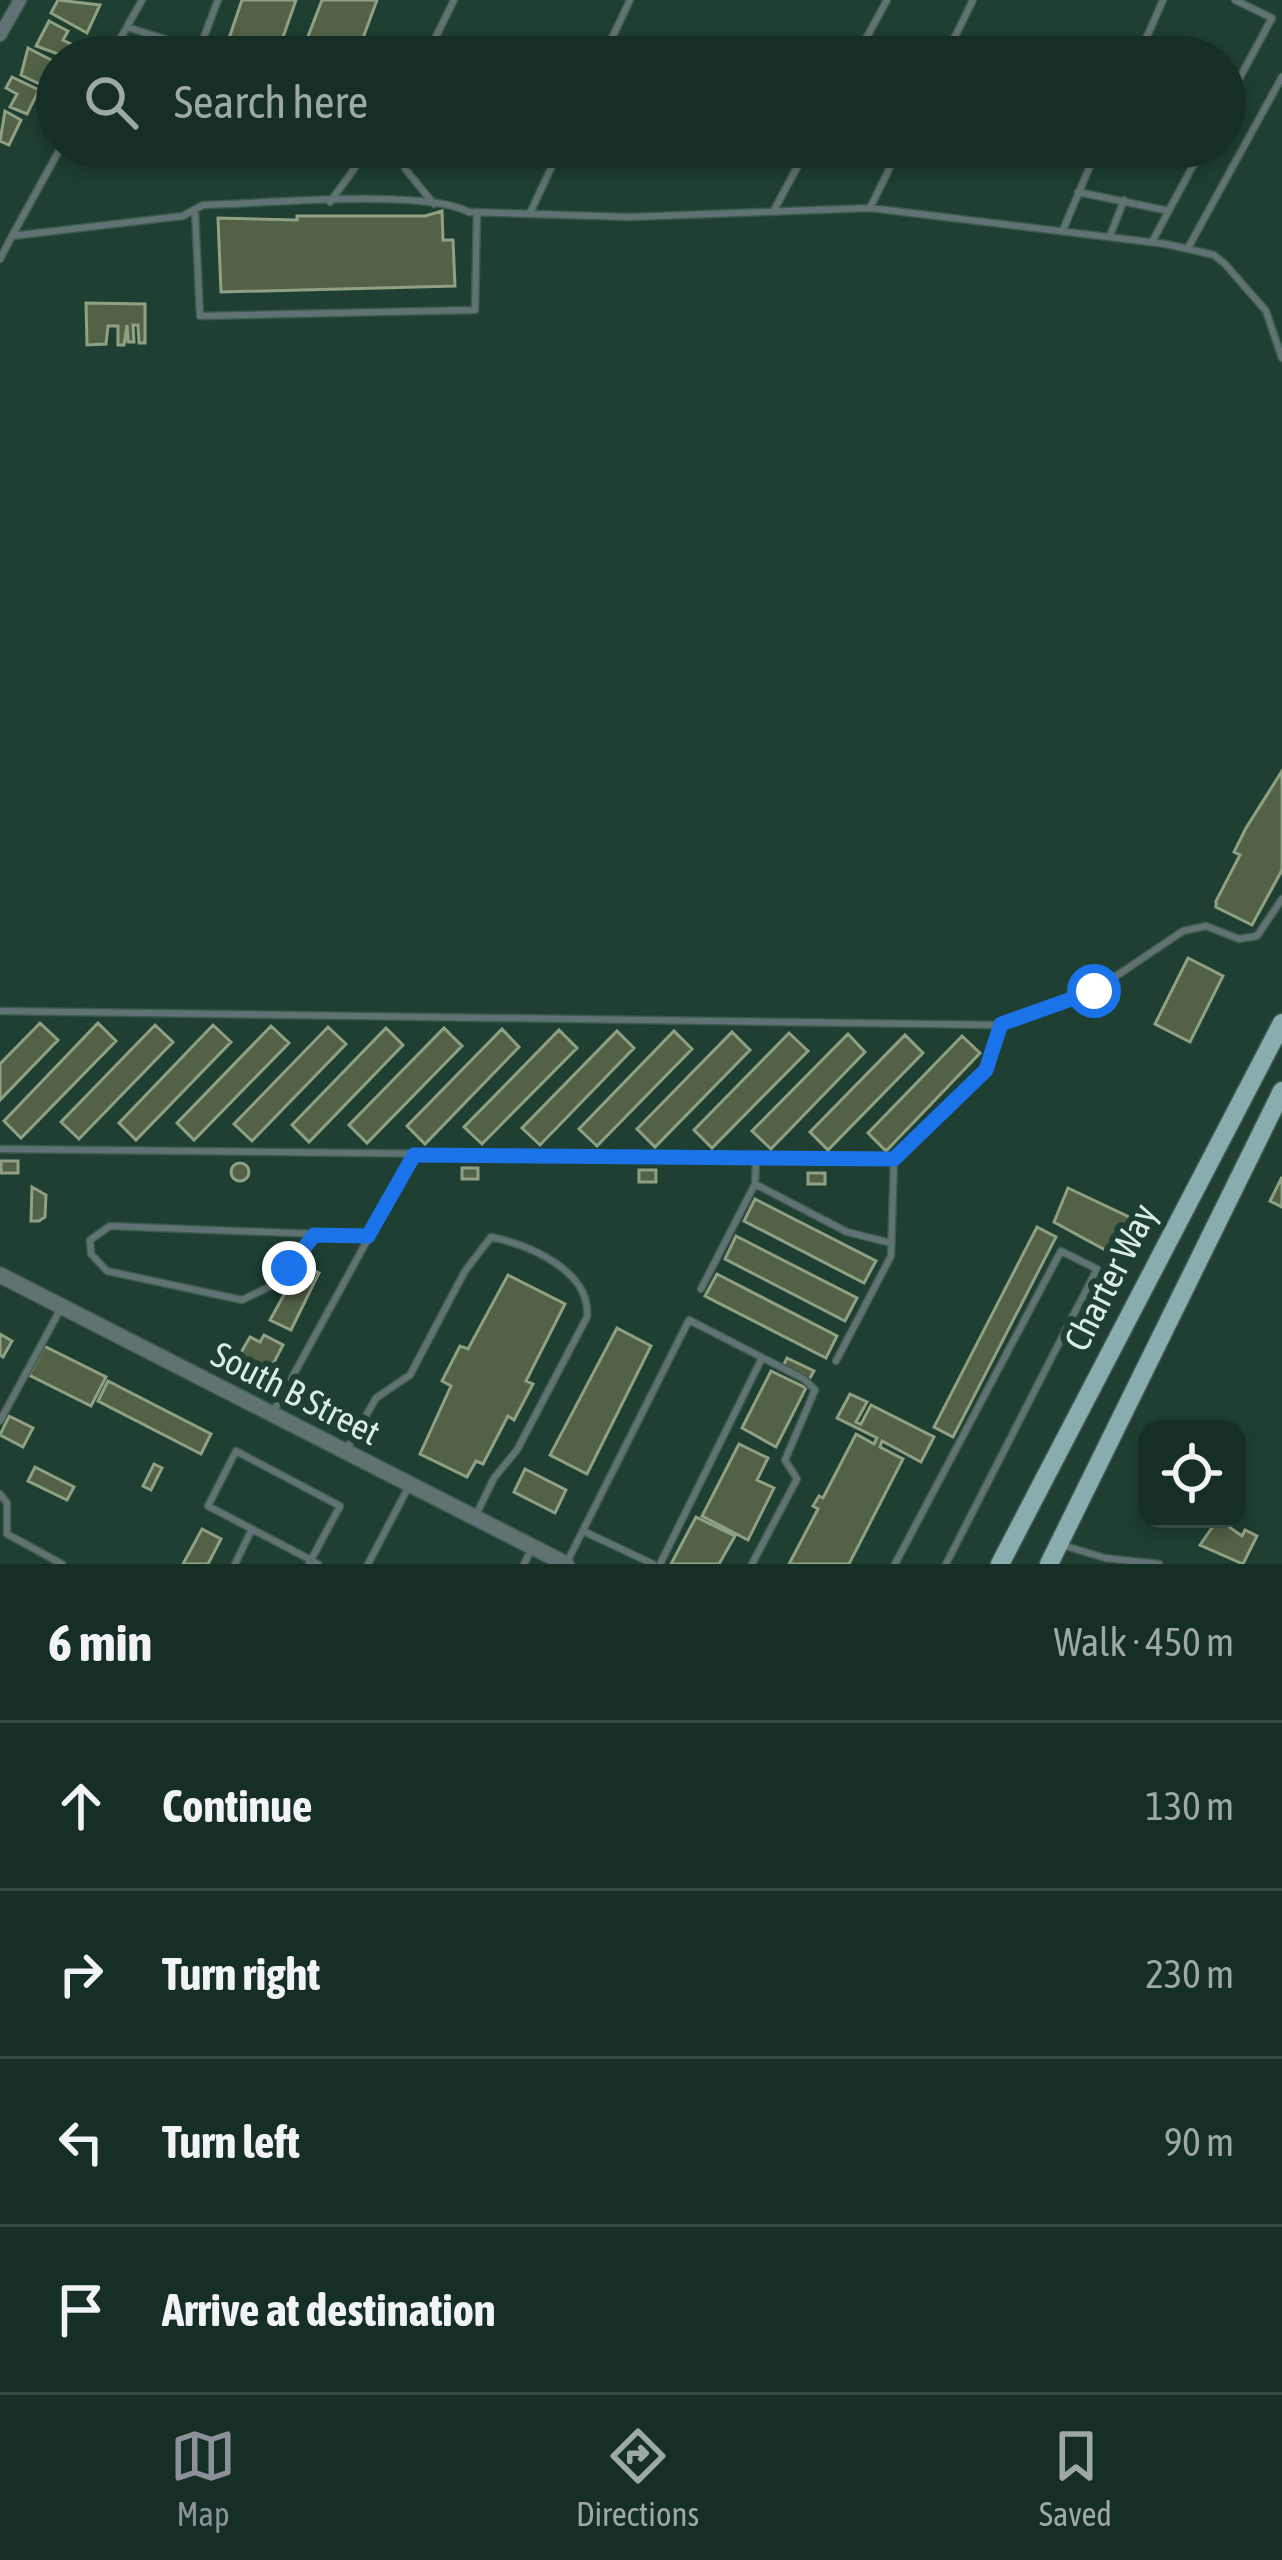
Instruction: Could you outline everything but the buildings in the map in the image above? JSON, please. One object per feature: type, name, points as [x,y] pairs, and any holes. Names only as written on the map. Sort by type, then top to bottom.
[{"type":"main road","name":"Charter Way","points":[[1000,1564],[1282,1023]]},
{"type":"main road","points":[[1048,1564],[1281,1098]]},
{"type":"street","points":[[0,35],[20,0]]},
{"type":"street","points":[[1247,1085],[1281,1098]]},
{"type":"street","name":"South B Street","points":[[0,1275],[566,1564]]},
{"type":"lane","points":[[122,36],[142,0]]},
{"type":"lane","points":[[204,36],[218,0]]},
{"type":"lane","points":[[436,36],[454,0]]},
{"type":"lane","points":[[613,36],[630,0]]},
{"type":"lane","points":[[867,36],[887,0]]},
{"type":"lane","points":[[955,36],[973,0]]},
{"type":"lane","points":[[1147,36],[1163,0]]},
{"type":"lane","points":[[1234,0],[1271,18],[1246,65]]},
{"type":"lane","points":[[127,27],[155,36]]},
{"type":"lane","points":[[1246,142],[1282,76]]},
{"type":"lane","points":[[0,259],[50,168]]},
{"type":"lane","points":[[330,202],[355,168]]},
{"type":"lane","points":[[405,168],[434,204]]},
{"type":"lane","points":[[530,213],[551,168]]},
{"type":"lane","points":[[772,212],[796,168]]},
{"type":"lane","points":[[870,208],[890,168]]},
{"type":"lane","points":[[1063,230],[1089,168]]},
{"type":"lane","points":[[1152,242],[1192,168]]},
{"type":"lane","points":[[1188,248],[1232,168]]},
{"type":"lane","points":[[1078,192],[1169,211]]},
{"type":"lane","points":[[1110,236],[1124,200]]},
{"type":"lane","points":[[13,236],[183,217],[195,210],[330,202],[434,204],[477,213],[632,217],[870,208],[1188,248],[1226,264],[1266,311],[1282,358]]},
{"type":"lane","points":[[195,210],[200,316],[475,310],[477,213]]},
{"type":"lane","points":[[0,1011],[1001,1024],[1094,991],[1183,931],[1206,926],[1239,939],[1257,937],[1282,898]]},
{"type":"lane","points":[[0,1149],[894,1159],[986,1070],[1001,1024]]},
{"type":"lane","points":[[272,1414],[414,1155]]},
{"type":"lane","points":[[836,1361],[889,1264],[894,1159]]},
{"type":"lane","points":[[701,1289],[755,1184],[756,1160]]},
{"type":"lane","points":[[755,1184],[847,1232],[892,1243]]},
{"type":"lane","points":[[314,1235],[269,1287],[242,1300],[107,1271],[91,1254],[90,1240],[110,1226],[368,1236]]},
{"type":"lane","points":[[345,1452],[376,1398],[410,1375],[465,1271],[491,1237],[512,1242],[580,1284],[588,1299],[586,1317],[475,1518]]},
{"type":"lane","points":[[895,1564],[1061,1251],[1096,1269],[946,1564]]},
{"type":"lane","points":[[0,1421],[61,1306]]},
{"type":"lane","points":[[566,1564],[689,1320],[763,1356],[815,1390],[785,1460],[797,1479],[752,1564]]},
{"type":"lane","points":[[583,1531],[656,1564],[763,1356]]},
{"type":"lane","points":[[236,1451],[340,1506],[313,1563],[208,1506],[236,1451]]},
{"type":"lane","points":[[368,1564],[410,1485]]},
{"type":"lane","points":[[0,1494],[7,1503],[7,1534],[62,1564]]},
{"type":"lane","points":[[235,1564],[253,1529]]},
{"type":"lane","points":[[1059,1544],[1105,1558],[1159,1564]]},
{"type":"lane","points":[[524,1564],[532,1547]]},
{"type":"route","points":[[289,1268],[314,1235],[368,1236],[414,1155],[894,1159],[915,1144],[986,1070],[1001,1024],[1094,991]]}]
